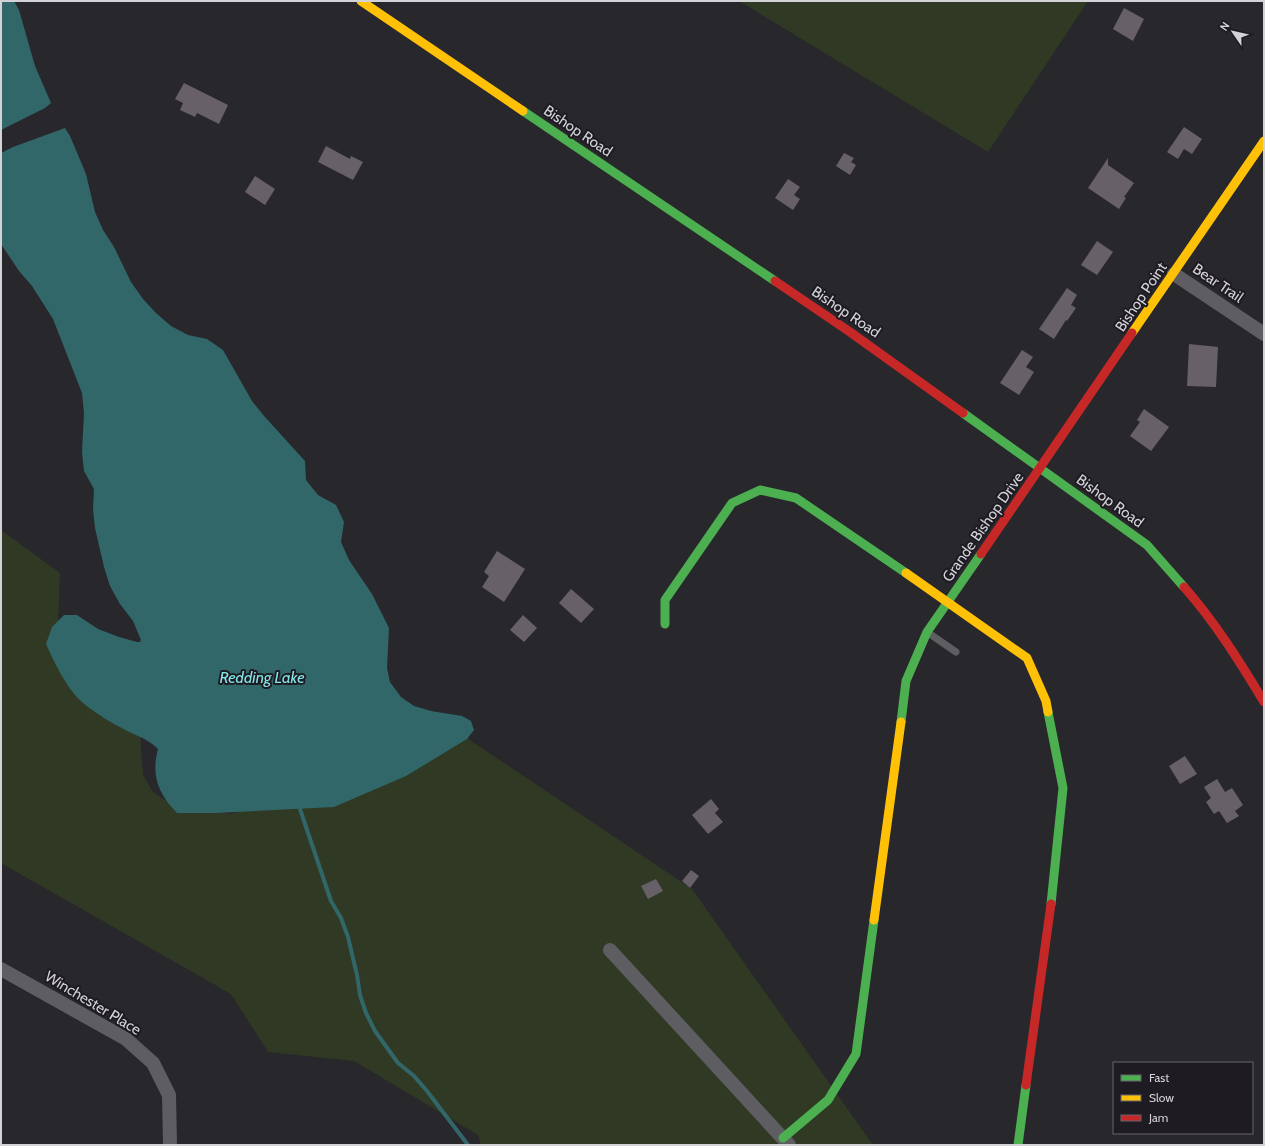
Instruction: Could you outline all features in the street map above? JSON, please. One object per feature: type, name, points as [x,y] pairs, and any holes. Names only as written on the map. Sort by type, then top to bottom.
[{"type":"street","name":"Bishop Road","points":[[361,1],[850,332],[1147,545],[1196,600],[1230,646],[1264,702]]},
{"type":"street","name":"Bishop Point","points":[[1040,468],[1264,141]]},
{"type":"street","name":"Bear Trail","points":[[1174,274],[1264,334]]},
{"type":"street","name":"Grande Bishop Drive","points":[[786,1141],[828,1100],[856,1054],[906,681],[927,632],[1040,468]]},
{"type":"street","points":[[665,624],[665,600],[732,503],[760,490],[796,498],[948,601],[1027,658],[1046,701],[1062,788],[1055,873],[1018,1145]]},
{"type":"street","points":[[610,950],[786,1141]]},
{"type":"street","name":"Winchester Place","points":[[1,969],[126,1040],[153,1063],[169,1095],[170,1145]]},
{"type":"lane","points":[[927,632],[956,652]]},
{"type":"green space","points":[[739,1],[1088,1],[988,152]]},
{"type":"green space","points":[[1,530],[60,573],[57,656],[140,732],[143,775],[153,792],[174,806],[231,814],[297,794],[446,724],[692,889],[873,1145],[481,1145],[478,1135],[354,1061],[268,1052],[231,994],[1,863]]},
{"type":"water","points":[[1,1],[14,1],[19,10],[35,66],[51,103],[45,108],[1,130]]},
{"type":"water","name":"Redding Lake","points":[[65,128],[70,136],[86,174],[95,212],[103,230],[114,247],[131,282],[143,299],[171,326],[188,335],[207,339],[223,350],[252,401],[305,461],[306,480],[318,495],[336,505],[344,522],[341,542],[349,560],[372,594],[389,628],[387,668],[390,682],[401,697],[414,706],[431,711],[462,716],[471,721],[474,730],[467,739],[406,776],[334,807],[216,813],[177,813],[170,806],[158,784],[155,768],[158,749],[144,739],[108,720],[83,703],[75,695],[56,664],[46,644],[52,627],[64,615],[77,615],[98,629],[137,642],[140,642],[141,640],[133,621],[120,604],[110,586],[104,567],[95,528],[93,509],[94,489],[84,471],[82,452],[84,413],[82,393],[53,319],[32,286],[19,271],[1,244],[1,153],[13,147]]},
{"type":"building","points":[[1124,8],[1144,19],[1133,41],[1113,29]]},
{"type":"building","points":[[184,83],[228,105],[219,124],[197,113],[195,117],[180,110],[183,103],[175,99]]},
{"type":"building","points":[[1184,127],[1202,139],[1192,154],[1184,149],[1178,159],[1167,152]]},
{"type":"building","points":[[326,146],[350,159],[351,156],[363,162],[353,180],[318,162]]},
{"type":"building","points":[[844,153],[854,158],[851,162],[856,165],[850,175],[836,166]]},
{"type":"building","points":[[1108,158],[1108,165],[1134,183],[1124,197],[1126,198],[1119,209],[1088,188]]},
{"type":"building","points":[[255,176],[275,189],[265,205],[245,192]]},
{"type":"building","points":[[788,179],[800,187],[794,195],[800,199],[793,210],[775,198]]},
{"type":"building","points":[[1097,241],[1113,252],[1097,275],[1081,265]]},
{"type":"building","points":[[1067,288],[1077,295],[1071,305],[1076,308],[1067,321],[1066,320],[1054,339],[1039,329]]},
{"type":"building","points":[[1189,344],[1218,347],[1216,387],[1187,386]]},
{"type":"building","points":[[1022,350],[1033,357],[1026,367],[1034,372],[1019,395],[1000,383]]},
{"type":"building","points":[[1144,409],[1169,427],[1151,451],[1130,436],[1140,422],[1137,420]]},
{"type":"building","points":[[497,551],[525,569],[504,602],[482,587],[489,576],[484,572]]},
{"type":"building","points":[[571,589],[594,609],[581,623],[559,603]]},
{"type":"building","points":[[523,615],[537,628],[524,642],[510,630]]},
{"type":"building","points":[[1185,756],[1197,774],[1180,784],[1169,766]]},
{"type":"building","points":[[1217,779],[1225,792],[1232,788],[1243,805],[1235,811],[1239,816],[1227,823],[1219,811],[1214,814],[1206,802],[1211,798],[1204,787]]},
{"type":"building","points":[[711,799],[719,809],[715,813],[723,822],[708,834],[692,815]]},
{"type":"building","points":[[691,870],[699,876],[690,888],[682,881]]},
{"type":"building","points":[[656,879],[663,891],[648,899],[641,886]]},
{"type":"waterway","points":[[300,809],[331,901],[341,918],[348,937],[360,995],[366,1013],[375,1031],[398,1063],[414,1076],[427,1091],[468,1145]]},
{"type":"traffic: fast","points":[[523,111],[775,281]]},
{"type":"traffic: fast","points":[[963,413],[1147,545],[1184,587]]},
{"type":"traffic: fast","points":[[665,624],[665,600],[732,503],[760,490],[796,498],[906,573]]},
{"type":"traffic: fast","points":[[901,722],[906,681],[927,632],[981,554]]},
{"type":"traffic: fast","points":[[1048,712],[1063,788],[1051,904]]},
{"type":"traffic: fast","points":[[783,1138],[828,1100],[856,1054],[874,920]]},
{"type":"traffic: fast","points":[[1018,1145],[1026,1085]]},
{"type":"traffic: slow","points":[[361,1],[523,111]]},
{"type":"traffic: slow","points":[[1132,333],[1264,141]]},
{"type":"traffic: slow","points":[[906,573],[1027,658],[1046,701],[1048,712]]},
{"type":"traffic: slow","points":[[874,920],[901,722]]},
{"type":"traffic: jam","points":[[775,281],[850,332],[963,413]]},
{"type":"traffic: jam","points":[[981,554],[1132,333]]},
{"type":"traffic: jam","points":[[1184,587],[1217,628],[1264,702]]},
{"type":"traffic: jam","points":[[1026,1085],[1051,904]]}]
